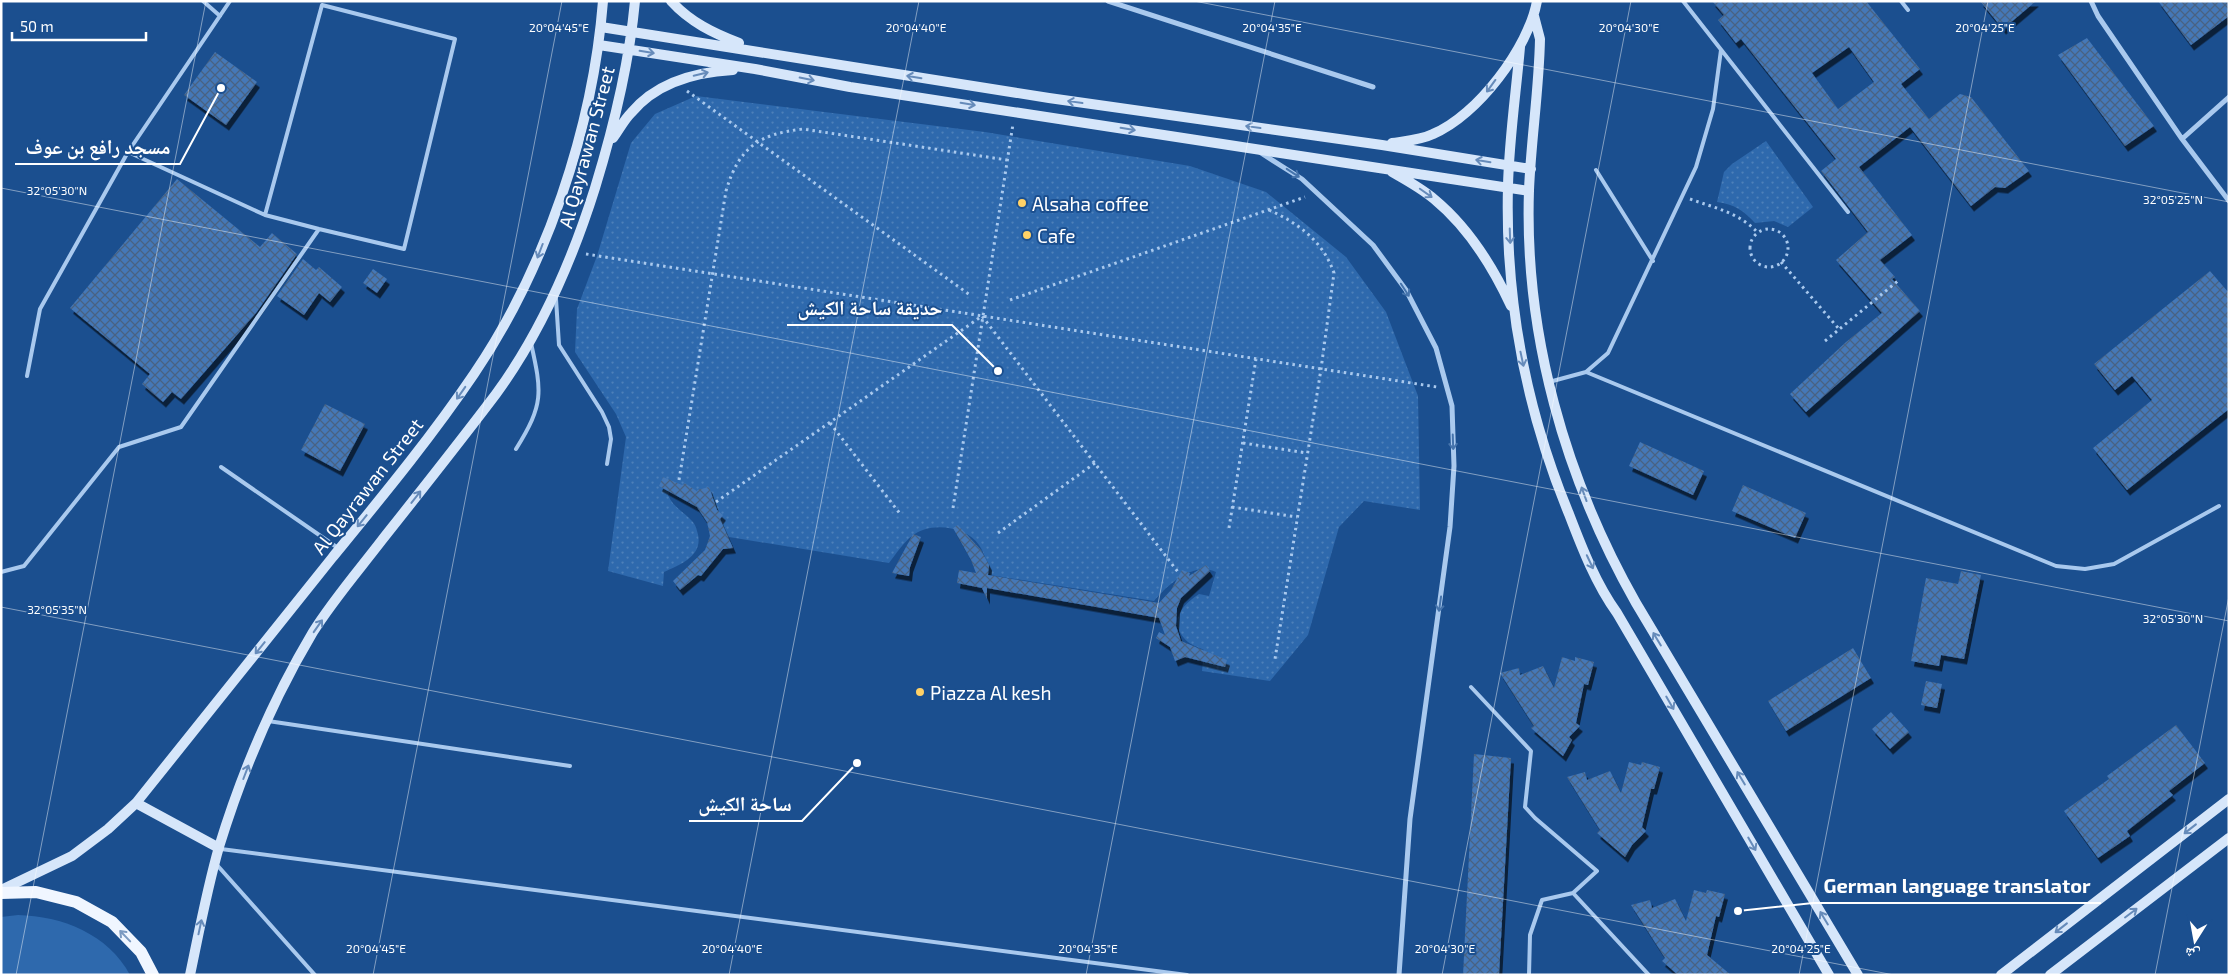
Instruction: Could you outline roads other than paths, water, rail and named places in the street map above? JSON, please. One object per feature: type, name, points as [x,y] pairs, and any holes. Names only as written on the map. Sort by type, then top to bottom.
[{"type":"main road","name":"Al Qayrawan Street","points":[[1,892],[72,856],[108,829],[136,803],[424,445],[475,372],[514,306],[548,229],[580,136],[591,91],[599,44],[603,1]]},
{"type":"main road","name":"Al Qayrawan Street","points":[[190,975],[219,848],[266,721],[315,629],[498,391],[531,339],[556,292],[574,252],[621,99],[635,1]]},
{"type":"main road","points":[[671,1],[685,16],[715,34],[756,50]]},
{"type":"main road","points":[[1382,145],[1433,134],[1459,120],[1480,101],[1520,47],[1534,16],[1537,1]]},
{"type":"main road","points":[[1534,16],[1540,39],[1529,191],[1530,255],[1534,303],[1547,382],[1585,497],[1618,571],[1856,971],[1866,975]]},
{"type":"main road","points":[[601,27],[756,50],[1048,98],[1382,145],[1531,169]]},
{"type":"main road","points":[[599,44],[755,69],[850,87],[1252,147],[1529,191]]},
{"type":"main road","points":[[1520,47],[1508,187],[1514,311],[1529,395],[1542,446],[1580,541],[1608,600],[1829,975]]},
{"type":"main road","points":[[609,143],[632,112],[654,92],[675,82],[713,71],[755,69]]},
{"type":"main road","points":[[1385,168],[1435,199],[1463,229],[1500,282],[1514,311]]},
{"type":"main road","points":[[2002,975],[2229,799]]},
{"type":"main road","points":[[136,803],[219,848]]},
{"type":"main road","points":[[2050,975],[2229,838]]},
{"type":"main road","points":[[1,892],[36,892],[76,902],[112,922],[141,952],[153,975]]},
{"type":"street","points":[[1108,1],[1373,87]]},
{"type":"street","points":[[2091,1],[2098,16],[2182,138],[2229,201]]},
{"type":"street","points":[[2182,138],[2229,97]]},
{"type":"street","points":[[1252,147],[1302,179],[1373,245],[1406,290],[1436,348],[1452,406],[1454,466],[1450,528],[1410,819],[1399,975]]},
{"type":"lane","points":[[203,1],[220,16]]},
{"type":"lane","points":[[28,376],[40,309],[128,152],[230,1]]},
{"type":"lane","points":[[1683,1],[1848,212]]},
{"type":"lane","points":[[1901,1],[1908,10]]},
{"type":"lane","points":[[128,152],[265,214],[319,230],[404,249],[455,39],[322,5],[265,214]]},
{"type":"lane","points":[[1547,382],[1586,372],[1608,352],[1653,261],[1696,167],[1706,139],[1716,90],[1721,50]]},
{"type":"lane","points":[[1596,170],[1653,261]]},
{"type":"lane","points":[[1,572],[24,566],[119,447],[181,427],[319,230]]},
{"type":"lane","points":[[556,292],[559,345],[602,412],[609,427],[611,445],[606,464]]},
{"type":"lane","points":[[516,449],[529,430],[539,397],[540,383],[531,339]]},
{"type":"lane","points":[[1586,372],[2056,566],[2085,569],[2114,564],[2219,506]]},
{"type":"lane","points":[[222,467],[340,549]]},
{"type":"lane","points":[[1471,687],[1531,750],[1525,807],[1535,818],[1597,871],[1573,893],[1542,900],[1530,935],[1529,975]]},
{"type":"lane","points":[[266,721],[570,766]]},
{"type":"lane","points":[[219,848],[1187,975]]},
{"type":"lane","points":[[215,863],[313,974]]},
{"type":"lane","points":[[1573,893],[1649,975]]},
{"type":"place","name":"مسجد رافع بن عوف","points":[[221,88]]},
{"type":"place","name":"Alsaha coffee","points":[[1022,203]]},
{"type":"place","name":"Cafe","points":[[1027,235]]},
{"type":"place","name":"حديقة ساحة الكيش","points":[[998,371]]},
{"type":"place","name":"Piazza Al kesh","points":[[920,692]]},
{"type":"place","name":"ساحة الكيش","points":[[857,763]]},
{"type":"place","name":"German language translator","points":[[1738,911]]}]
